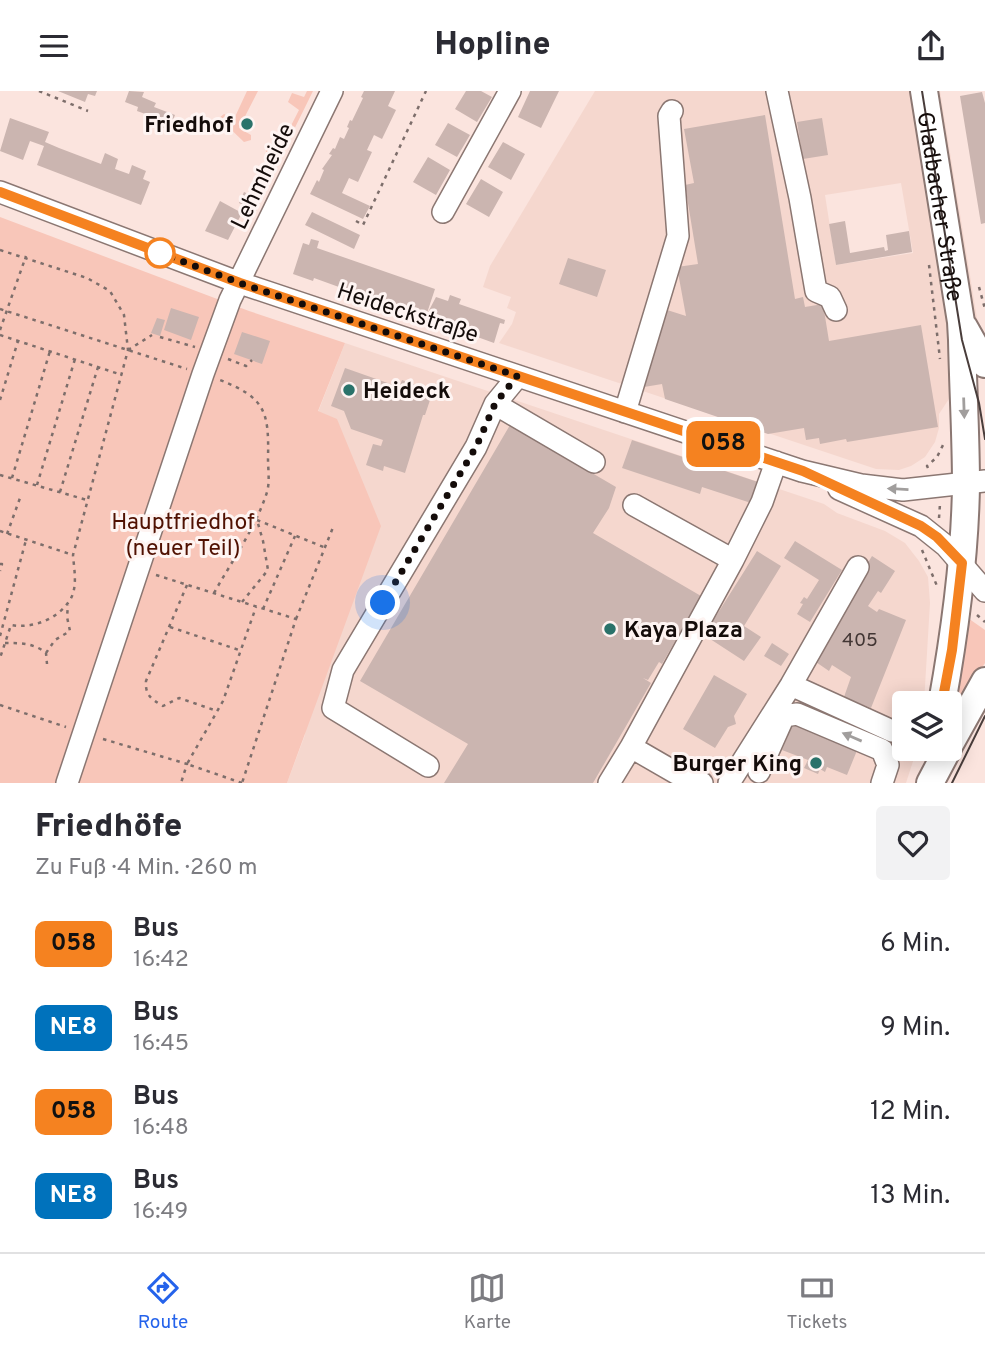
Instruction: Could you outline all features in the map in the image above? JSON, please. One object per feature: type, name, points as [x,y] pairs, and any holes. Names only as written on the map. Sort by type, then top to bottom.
[{"type":"main road","name":"Gladbacher Straße","points":[[924,91],[961,322]]},
{"type":"main road","points":[[961,322],[985,364]]},
{"type":"main road","points":[[944,691],[975,483],[961,322]]},
{"type":"main road","points":[[962,722],[985,681]]},
{"type":"main road","points":[[928,783],[931,761]]},
{"type":"main road","points":[[928,783],[941,761]]},
{"type":"street","name":"Lehmheide","points":[[66,783],[230,300],[332,91]]},
{"type":"street","points":[[443,212],[510,91]]},
{"type":"street","points":[[777,91],[817,291],[830,297],[836,310]]},
{"type":"street","points":[[625,412],[678,236],[669,116],[672,111]]},
{"type":"street","name":"Heideckstraße","points":[[0,192],[240,283],[803,471],[861,485],[903,490],[975,483]]},
{"type":"street","points":[[428,767],[333,708],[343,670],[476,447],[495,404],[517,376]]},
{"type":"street","points":[[495,404],[594,462]]},
{"type":"street","points":[[609,783],[733,560],[762,502],[776,462]]},
{"type":"street","name":"Heideckstraße","points":[[803,471],[921,526],[937,537],[985,591]]},
{"type":"street","points":[[634,505],[733,560]]},
{"type":"street","points":[[729,783],[791,685],[858,567]]},
{"type":"street","points":[[791,685],[892,731]]},
{"type":"street","points":[[759,772],[784,716],[797,714],[882,750],[888,765],[882,783]]},
{"type":"street","points":[[631,747],[676,773],[702,783]]},
{"type":"path","points":[[39,91],[88,111]]},
{"type":"path","points":[[356,221],[363,225],[426,92]]},
{"type":"path","points":[[0,250],[87,278],[110,291],[124,315],[128,350],[73,555],[74,586],[68,602],[67,617],[70,631],[55,641],[46,653],[47,664]]},
{"type":"path","points":[[26,257],[0,333],[122,375]]},
{"type":"path","points":[[929,266],[941,370]]},
{"type":"path","points":[[0,309],[203,374],[241,389],[255,399],[266,414],[269,433],[268,489],[256,519],[214,593]]},
{"type":"path","points":[[128,350],[152,335]]},
{"type":"path","points":[[160,337],[212,352],[246,366],[252,360]]},
{"type":"path","points":[[0,400],[18,341]]},
{"type":"path","points":[[12,478],[50,351]]},
{"type":"path","points":[[37,485],[75,359]]},
{"type":"path","points":[[60,492],[97,367]]},
{"type":"path","points":[[937,593],[937,585],[929,567],[935,563],[940,501],[927,465],[942,450],[944,440]]},
{"type":"path","points":[[0,475],[87,500]]},
{"type":"path","points":[[7,534],[20,498]]},
{"type":"path","points":[[256,519],[326,548]]},
{"type":"path","points":[[242,602],[268,570],[256,519]]},
{"type":"path","points":[[256,607],[217,711],[187,764],[242,783],[296,619],[334,525]]},
{"type":"path","points":[[0,531],[73,555]]},
{"type":"path","points":[[263,609],[295,536]]},
{"type":"path","points":[[0,636],[26,540]]},
{"type":"path","points":[[0,564],[0,571]]},
{"type":"path","points":[[138,569],[296,619]]},
{"type":"path","points":[[187,585],[146,681],[146,691],[151,699],[163,706],[179,698],[217,711]]},
{"type":"path","points":[[0,658],[11,625],[24,627],[41,623],[60,611],[68,602]]},
{"type":"path","points":[[170,627],[241,651]]},
{"type":"path","points":[[5,643],[25,643],[39,647],[46,653]]},
{"type":"shaded area","points":[[595,91],[940,91],[982,349],[939,414],[935,442],[925,457],[899,470],[876,469],[499,343],[512,324],[516,312],[507,308],[511,297],[483,287],[490,266]],"holes":[[[901,183],[913,253],[836,265],[825,195]]]},
{"type":"shaded area","points":[[345,343],[824,504],[837,513],[885,531],[905,543],[928,577],[930,603],[925,691],[892,691],[892,761],[913,761],[906,783],[287,783],[305,735],[318,412]]},
{"type":"green space","points":[[247,91],[258,91],[239,128],[251,135],[251,140],[244,142],[219,118],[224,114],[234,119]]},
{"type":"green space","points":[[307,91],[313,91],[280,158],[266,152],[266,148],[278,151],[299,110],[288,102],[292,93],[304,97]]},
{"type":"green space","name":"Hauptfriedhof (neuer Teil)","points":[[0,217],[249,311],[345,343],[318,411],[337,419],[381,526],[287,783],[0,783]]},
{"type":"green space","points":[[965,616],[985,630],[985,663],[962,700],[962,691],[952,691]]},
{"type":"building","points":[[58,91],[97,91],[95,96],[88,94],[85,102]]},
{"type":"building","points":[[129,91],[144,92],[142,97],[156,103],[154,107],[175,115],[169,130],[149,122],[151,116],[137,111],[138,107],[125,102]]},
{"type":"building","points":[[364,91],[395,91],[388,106],[396,110],[382,139],[374,135],[367,150],[372,152],[358,182],[349,178],[342,193],[370,206],[363,219],[310,194],[332,155],[329,154],[335,149],[340,137],[344,139]]},
{"type":"building","points":[[466,91],[481,91],[492,97],[477,122],[455,109]]},
{"type":"building","points":[[530,91],[559,91],[541,128],[518,117]]},
{"type":"building","points":[[982,92],[985,103],[985,223],[981,224],[960,96]]},
{"type":"building","points":[[765,115],[795,299],[803,297],[805,307],[823,304],[829,341],[921,325],[938,427],[820,444],[819,438],[806,440],[804,428],[768,434],[665,399],[662,384],[638,388],[664,309],[686,316],[677,267],[698,264],[685,185],[694,183],[684,129]]},
{"type":"building","points":[[10,118],[49,132],[45,142],[59,148],[101,164],[105,153],[118,159],[115,169],[129,174],[132,165],[146,171],[143,179],[150,182],[141,205],[37,165],[44,146],[30,141],[23,160],[0,151]]},
{"type":"building","points":[[822,118],[828,155],[803,159],[797,122]]},
{"type":"building","points":[[448,123],[470,135],[457,157],[435,145]]},
{"type":"building","points":[[503,142],[525,154],[511,180],[488,167]]},
{"type":"building","points":[[428,157],[450,170],[436,195],[413,182]]},
{"type":"building","points":[[481,179],[503,192],[489,217],[466,204]]},
{"type":"building","points":[[244,192],[261,200],[256,211],[239,203]]},
{"type":"building","points":[[220,201],[242,213],[228,240],[205,231]]},
{"type":"building","points":[[312,212],[360,235],[354,249],[305,225]]},
{"type":"building","points":[[845,221],[850,253],[884,247],[885,251],[888,250],[886,235],[909,231],[912,252],[836,265],[829,224]]},
{"type":"building","points":[[311,239],[319,241],[317,248],[435,289],[426,316],[436,297],[448,301],[450,295],[461,299],[459,304],[505,320],[504,324],[500,323],[494,343],[314,278],[313,281],[293,274],[303,243],[309,245]]},
{"type":"building","points":[[568,258],[606,270],[597,297],[559,284]]},
{"type":"building","points":[[171,308],[199,317],[191,340],[164,330]]},
{"type":"building","points":[[157,318],[165,320],[160,336],[151,333]]},
{"type":"building","points":[[242,332],[270,341],[262,364],[234,354]]},
{"type":"building","points":[[345,368],[399,387],[402,380],[433,391],[405,473],[384,466],[383,471],[366,465],[373,444],[381,446],[383,440],[351,429],[344,411],[331,406]]},
{"type":"building","points":[[510,425],[616,487],[609,508],[593,533],[701,596],[662,664],[659,662],[648,680],[643,678],[651,683],[593,783],[444,783],[468,744],[360,681]]},
{"type":"building","points":[[632,440],[758,482],[751,503],[702,487],[700,494],[622,468]]},
{"type":"building","points":[[795,541],[842,570],[810,622],[797,614],[803,604],[800,603],[804,597],[807,599],[819,580],[784,558]]},
{"type":"building","points":[[757,551],[781,566],[744,626],[761,637],[744,661],[704,635]]},
{"type":"building","points":[[872,556],[895,571],[881,593],[878,591],[868,606],[877,612],[879,609],[906,620],[871,708],[844,697],[851,677],[832,665],[829,671],[810,658]]},
{"type":"building","points":[[772,643],[789,654],[781,666],[764,656]]},
{"type":"building","points":[[714,675],[747,694],[734,716],[736,724],[728,727],[715,748],[683,729]]},
{"type":"building","points":[[787,720],[858,748],[847,775],[827,767],[825,772],[820,769],[818,774],[804,768],[808,760],[782,750],[788,736],[782,733]]},
{"type":"tram line","points":[[922,91],[962,340],[979,403],[985,439]]},
{"type":"tram line","points":[[952,783],[985,716]]},
{"type":"bus line","name":"058","points":[[0,192],[240,283],[803,471],[921,526],[937,537],[962,563],[944,691]]},
{"type":"place","name":"Friedhof","points":[[247,124]]},
{"type":"place","name":"Heideck","points":[[349,390]]},
{"type":"place","name":"Kaya Plaza","points":[[610,629]]},
{"type":"place","name":"Burger King","points":[[816,763]]},
{"type":"route","points":[[160,253],[240,283],[517,376],[495,404],[476,447],[383,603]]}]
